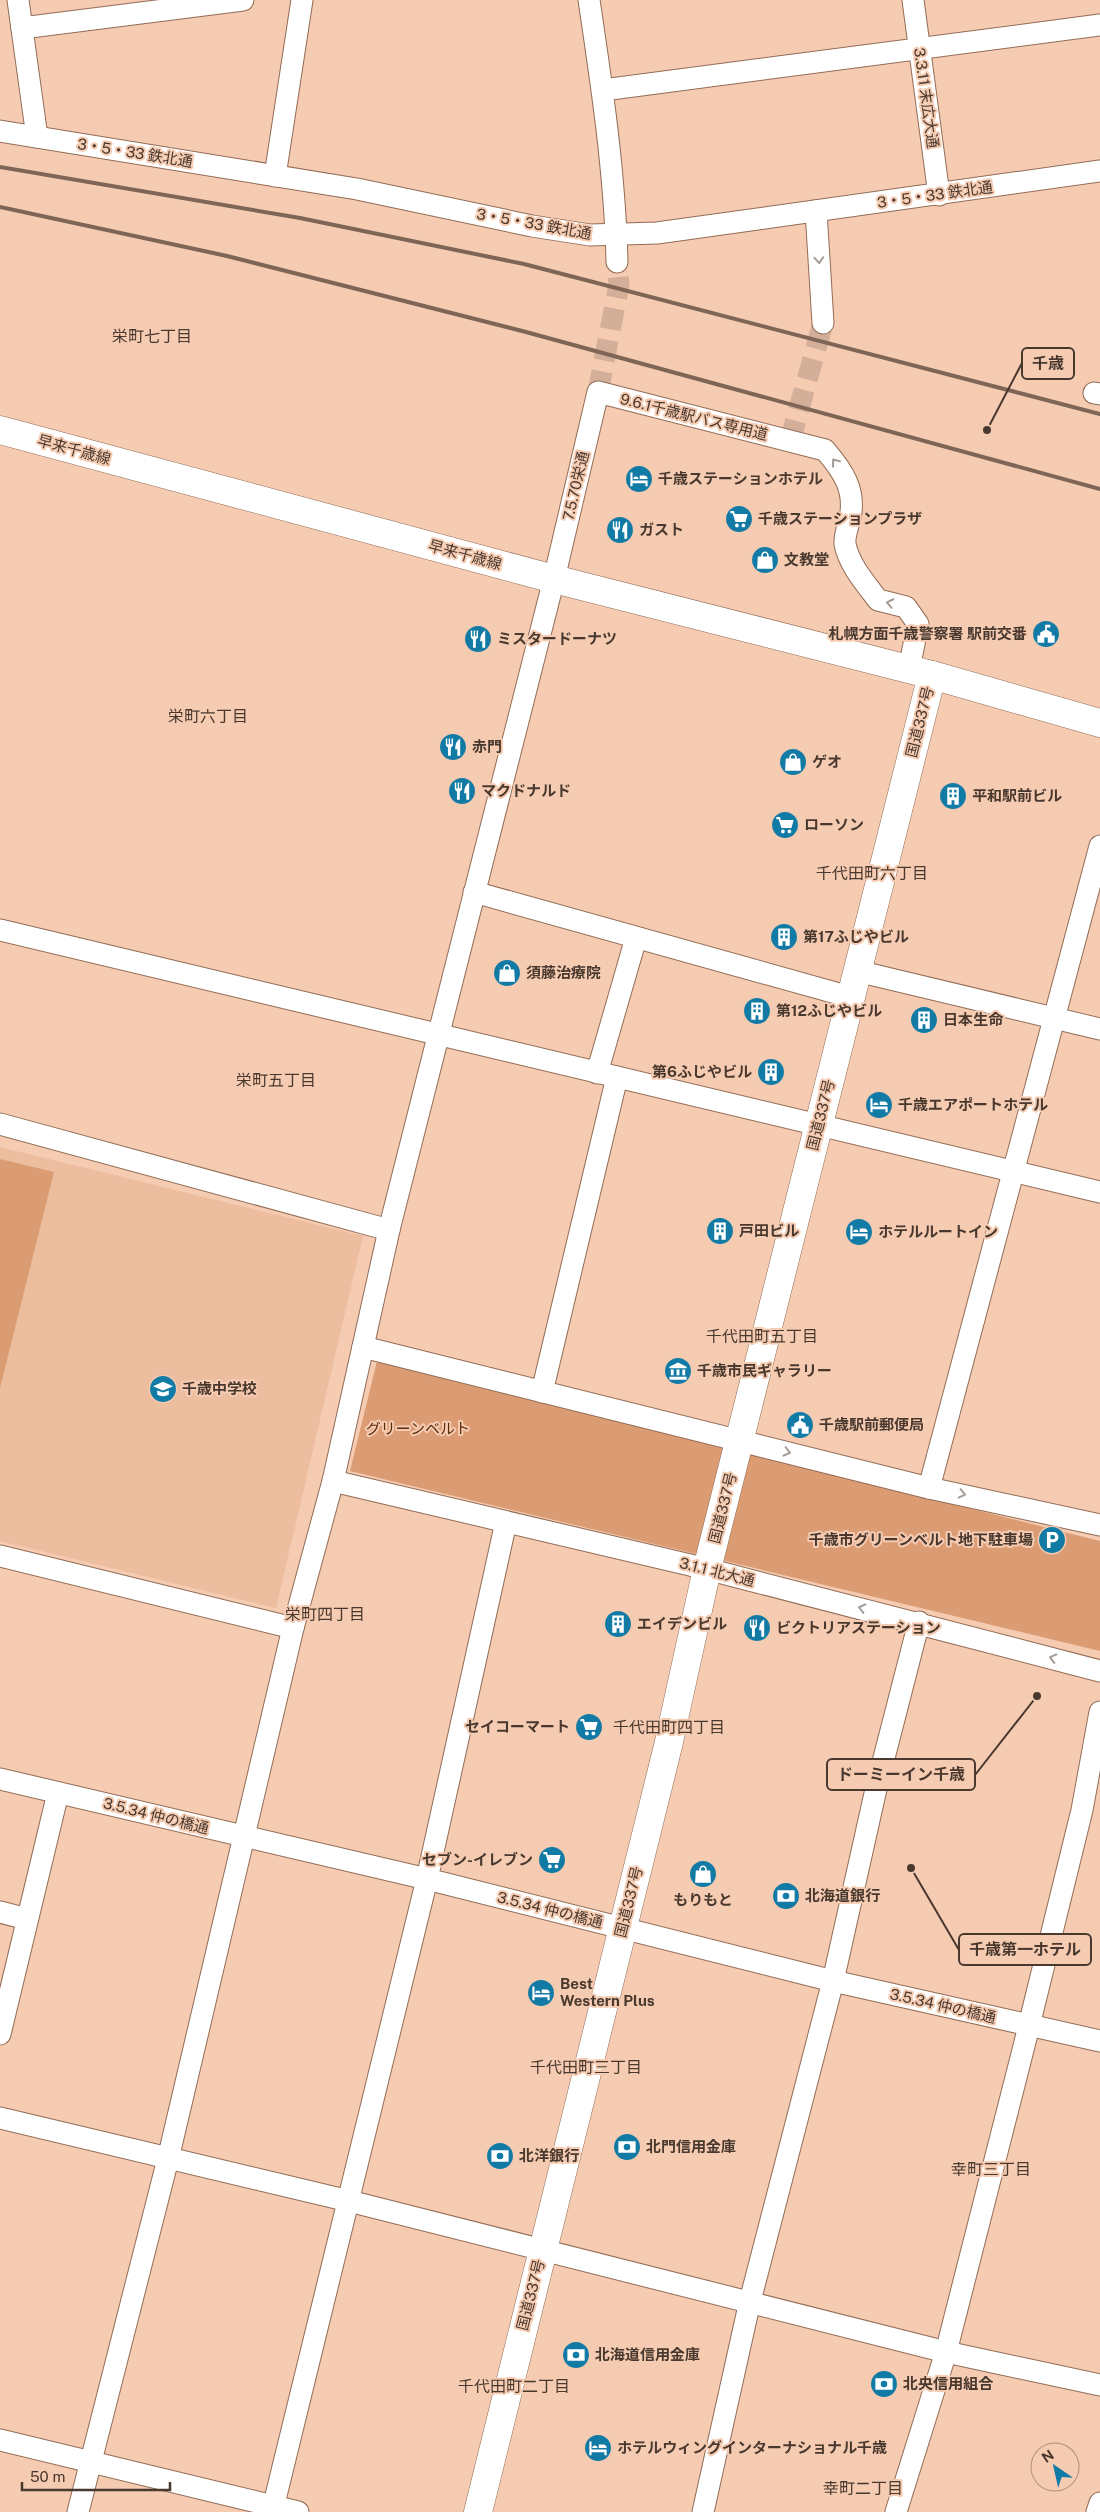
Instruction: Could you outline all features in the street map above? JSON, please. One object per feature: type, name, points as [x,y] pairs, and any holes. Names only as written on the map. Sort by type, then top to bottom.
[{"type":"main road","name":"早来千歳線","points":[[0,430],[554,579],[921,672]]},
{"type":"main road","name":"国道337号","points":[[478,2512],[668,1746],[707,1569],[857,971],[921,672],[1100,723]]},
{"type":"street","points":[[18,0],[37,137]]},
{"type":"street","points":[[22,28],[243,0]]},
{"type":"street","points":[[274,176],[302,0]]},
{"type":"street","points":[[589,0],[603,90],[616,208],[617,262]]},
{"type":"street","name":"3.3.11 末広大通","points":[[913,0],[939,195]]},
{"type":"street","points":[[603,90],[1100,25]]},
{"type":"street","name":"3・5・33 鉄北通","points":[[0,131],[357,189],[532,226],[590,235],[657,233],[1100,171]]},
{"type":"street","points":[[816,211],[823,323]]},
{"type":"street","name":"9.6.1千歳駅バス専用道","points":[[598,392],[825,450],[844,473],[851,488],[852,506],[844,542],[847,551],[861,578],[878,600],[906,607],[918,624],[921,672]]},
{"type":"street","name":"7.5.70栄通","points":[[78,2512],[168,2159],[293,1628],[333,1481],[390,1230],[554,579],[598,392]]},
{"type":"street","points":[[929,1488],[1100,846]]},
{"type":"street","points":[[474,892],[850,997]]},
{"type":"street","points":[[0,930],[1100,1192]]},
{"type":"street","points":[[542,1392],[636,938]]},
{"type":"street","points":[[857,971],[1100,1029]]},
{"type":"street","points":[[0,1124],[390,1230]]},
{"type":"street","points":[[364,1347],[929,1488],[1100,1525]]},
{"type":"street","name":"3.1.1 北大通","points":[[333,1481],[707,1569],[919,1622],[1100,1671]]},
{"type":"street","points":[[273,2509],[427,1879],[506,1522]]},
{"type":"street","points":[[0,1556],[293,1628]]},
{"type":"street","points":[[703,2512],[750,2302],[833,1980],[876,1789],[919,1622]]},
{"type":"street","points":[[896,2512],[946,2352],[1030,2026],[1082,1810],[1100,1712]]},
{"type":"street","name":"3.5.34 仲の橋通","points":[[0,1779],[427,1879],[833,1980],[1100,2041]]},
{"type":"street","points":[[0,2034],[58,1793]]},
{"type":"street","points":[[0,1912],[28,1919]]},
{"type":"street","points":[[0,2118],[349,2201],[946,2352],[1100,2385]]},
{"type":"street","points":[[0,2440],[273,2509],[298,2512]]},
{"type":"street","points":[[1097,2512],[1100,2503]]},
{"type":"shaded area","name":"千歳中学校","points":[[0,1147],[363,1236],[276,1608],[0,1541]]},
{"type":"green space","points":[[0,1159],[54,1172],[0,1388]]},
{"type":"green space","name":"グリーンベルト","points":[[377,1361],[1100,1541],[1100,1651],[350,1471]]},
{"type":"tunnel","points":[[598,392],[619,285],[617,262]]},
{"type":"tunnel","points":[[790,441],[823,323]]},
{"type":"railway","points":[[0,167],[300,218],[524,264],[1100,414]]},
{"type":"railway","points":[[0,207],[227,256],[526,332],[1100,489]]},
{"type":"place","name":"千歳","points":[[987,430]]},
{"type":"place","name":"千歳ステーションホテル","points":[[639,479]]},
{"type":"place","name":"千歳ステーションプラザ","points":[[739,519]]},
{"type":"place","name":"ガスト","points":[[620,530]]},
{"type":"place","name":"文教堂","points":[[765,560]]},
{"type":"place","name":"札幌方面千歳警察署 駅前交番","points":[[1046,634]]},
{"type":"place","name":"ミスタードーナツ","points":[[478,639]]},
{"type":"place","name":"赤門","points":[[453,747]]},
{"type":"place","name":"ゲオ","points":[[793,762]]},
{"type":"place","name":"マクドナルド","points":[[462,791]]},
{"type":"place","name":"平和駅前ビル","points":[[953,796]]},
{"type":"place","name":"ローソン","points":[[785,825]]},
{"type":"place","name":"第17ふじやビル","points":[[784,937]]},
{"type":"place","name":"須藤治療院","points":[[507,973]]},
{"type":"place","name":"第12ふじやビル","points":[[757,1011]]},
{"type":"place","name":"日本生命","points":[[924,1020]]},
{"type":"place","name":"第6ふじやビル","points":[[771,1072]]},
{"type":"place","name":"千歳エアポートホテル","points":[[879,1105]]},
{"type":"place","name":"戸田ビル","points":[[720,1231]]},
{"type":"place","name":"ホテルルートイン","points":[[859,1232]]},
{"type":"place","name":"千歳市民ギャラリー","points":[[678,1371]]},
{"type":"place","name":"千歳中学校","points":[[163,1389]]},
{"type":"place","name":"千歳駅前郵便局","points":[[800,1425]]},
{"type":"place","name":"千歳市グリーンベルト地下駐車場","points":[[1052,1540]]},
{"type":"place","name":"エイデンビル","points":[[618,1624]]},
{"type":"place","name":"ビクトリアステーション","points":[[757,1628]]},
{"type":"place","name":"ドーミーイン千歳","points":[[1037,1696]]},
{"type":"place","name":"セイコーマート","points":[[589,1727]]},
{"type":"place","name":"セブン-イレブン","points":[[552,1860]]},
{"type":"place","name":"千歳第一ホテル","points":[[911,1868]]},
{"type":"place","name":"もりもと","points":[[703,1874]]},
{"type":"place","name":"北海道銀行","points":[[786,1896]]},
{"type":"place","name":"Best Western Plus","points":[[541,1993]]},
{"type":"place","name":"北門信用金庫","points":[[627,2147]]},
{"type":"place","name":"北洋銀行","points":[[500,2156]]},
{"type":"place","name":"北海道信用金庫","points":[[576,2355]]},
{"type":"place","name":"北央信用組合","points":[[884,2384]]},
{"type":"place","name":"ホテルウィングインターナショナル千歳","points":[[598,2448]]},
{"type":"district","name":"栄町七丁目","points":[[152,336]]},
{"type":"district","name":"栄町六丁目","points":[[208,716]]},
{"type":"district","name":"千代田町六丁目","points":[[872,873]]},
{"type":"district","name":"栄町五丁目","points":[[276,1080]]},
{"type":"district","name":"千代田町五丁目","points":[[762,1336]]},
{"type":"district","name":"栄町四丁目","points":[[325,1614]]},
{"type":"district","name":"千代田町四丁目","points":[[669,1727]]},
{"type":"district","name":"千代田町三丁目","points":[[586,2067]]},
{"type":"district","name":"幸町三丁目","points":[[991,2169]]},
{"type":"district","name":"千代田町二丁目","points":[[514,2386]]},
{"type":"district","name":"幸町二丁目","points":[[863,2488]]}]
